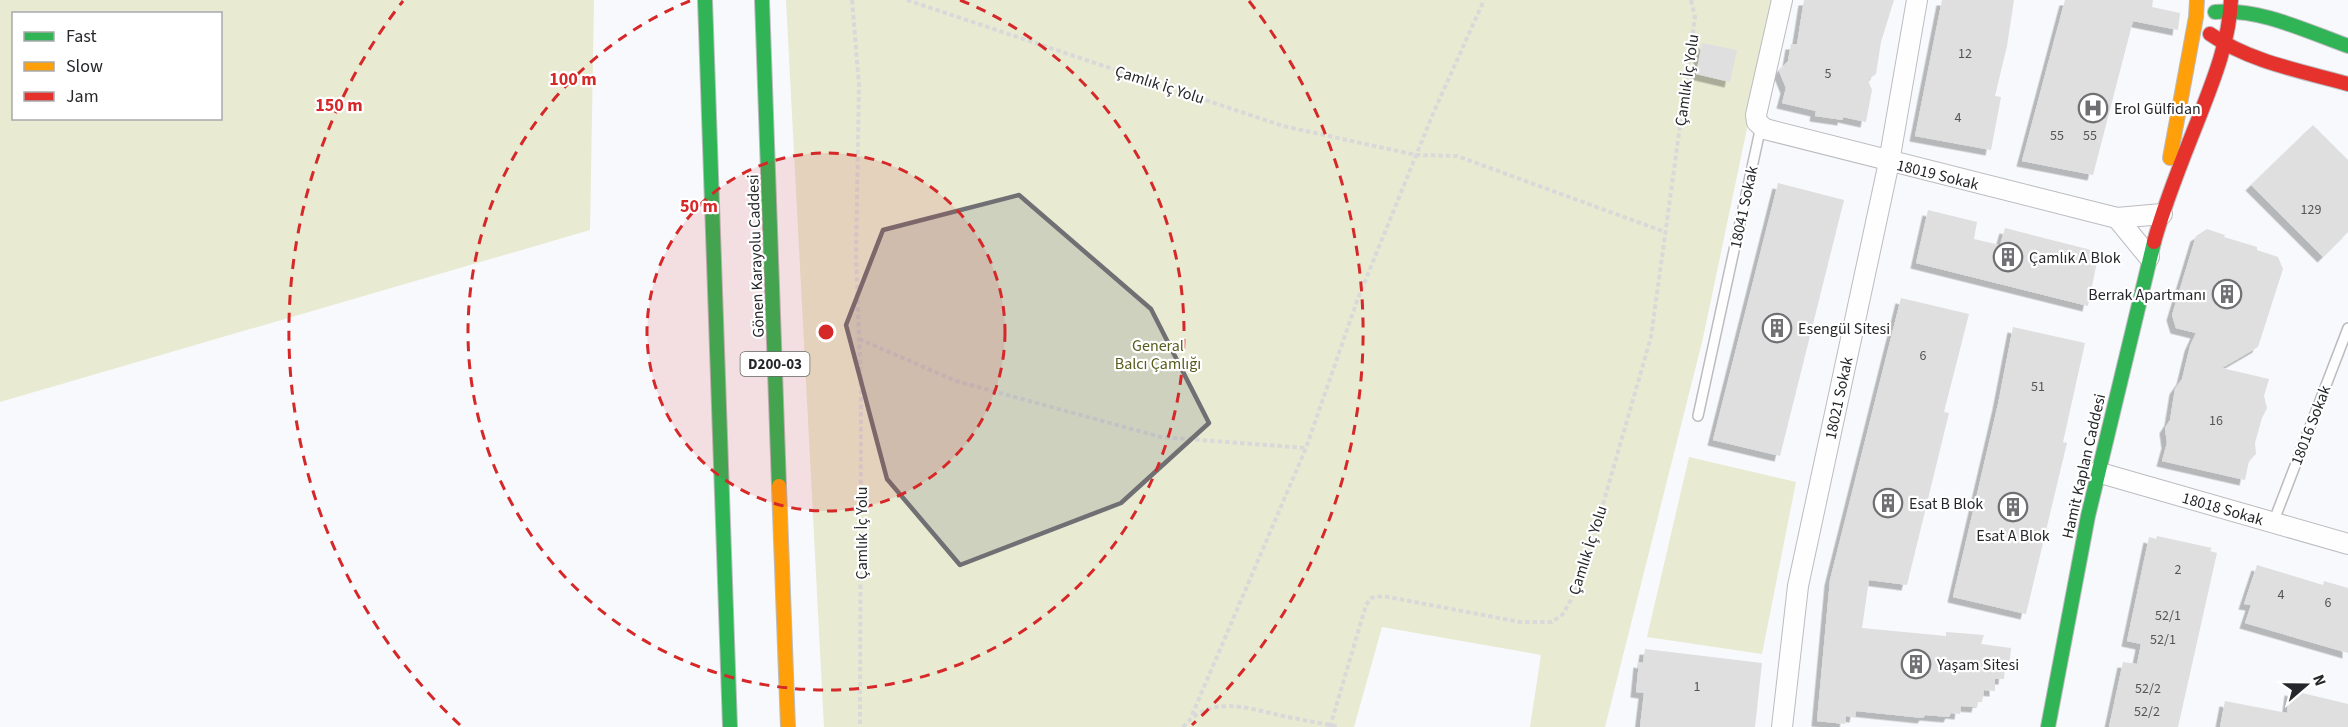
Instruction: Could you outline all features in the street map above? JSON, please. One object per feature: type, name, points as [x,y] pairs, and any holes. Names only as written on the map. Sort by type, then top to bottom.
[{"type":"main road","name":"D200-03","points":[[705,0],[730,727]]},
{"type":"main road","points":[[753,0],[764,39]]},
{"type":"main road","name":"Gönen Karayolu Caddesi","points":[[762,0],[788,727]]},
{"type":"main road","name":"Hamit Kaplan Caddesi","points":[[2162,214],[2197,0]]},
{"type":"main road","points":[[2348,46],[2231,6],[2196,17],[2215,39],[2224,43],[2248,53],[2348,84]]},
{"type":"main road","name":"Hamit Kaplan Caddesi","points":[[2048,727],[2059,659],[2097,472],[2149,257],[2162,214],[2210,89],[2224,43],[2231,6]]},
{"type":"street","name":"18041 Sokak","points":[[1761,126],[1757,122],[1756,115],[1782,0]]},
{"type":"street","name":"18021 Sokak","points":[[1782,727],[1797,586],[1889,162],[1917,0]]},
{"type":"street","name":"18019 Sokak","points":[[1761,126],[1770,131],[1889,162],[2117,218],[2162,214]]},
{"type":"street","points":[[2117,218],[2149,257]]},
{"type":"street","name":"18018 Sokak","points":[[2097,472],[2348,544]]},
{"type":"lane","name":"18041 Sokak","points":[[1698,416],[1761,126]]},
{"type":"lane","name":"18016 Sokak","points":[[2273,523],[2348,328]]},
{"type":"path","name":"Çamlık İç Yolu","points":[[852,0],[860,85],[856,255],[861,390],[860,727]]},
{"type":"path","name":"Çamlık İç Yolu","points":[[907,0],[1283,126],[1416,155],[1457,156],[1665,232]]},
{"type":"path","points":[[1183,727],[1192,715],[1306,448],[1357,301],[1416,155],[1484,0]]},
{"type":"path","name":"Çamlık İç Yolu","points":[[1331,726],[1366,605],[1371,598],[1383,596],[1520,622],[1552,622],[1563,614],[1572,598],[1595,532],[1651,337],[1695,17],[1691,0]]},
{"type":"path","points":[[859,339],[956,381],[1161,437],[1306,448]]},
{"type":"path","points":[[1192,715],[1213,708],[1239,705],[1339,727]]},
{"type":"highlighted area","points":[[1019,195],[1151,309],[1209,423],[1121,503],[960,565],[887,479],[846,325],[883,230]]},
{"type":"green space","points":[[0,0],[594,0],[590,230],[0,402]]},
{"type":"green space","name":"General Balcı Çamlığı","points":[[786,0],[1774,0],[1703,338],[1605,727],[1530,727],[1541,655],[1382,627],[1354,727],[824,727]]},
{"type":"green space","points":[[1689,457],[1796,482],[1762,654],[1647,637]]},
{"type":"building","points":[[1804,0],[1894,0],[1881,42],[1876,74],[1868,80],[1872,90],[1866,122],[1843,117],[1843,120],[1815,116],[1816,111],[1782,103],[1786,88],[1779,71],[1788,61],[1791,44],[1797,44]]},
{"type":"building","points":[[1942,0],[2014,0],[2007,46],[1995,96],[2001,97],[1991,150],[1915,136]]},
{"type":"building","points":[[2065,0],[2153,0],[2152,7],[2180,13],[2178,30],[2133,21],[2093,175],[2022,161]]},
{"type":"building","points":[[1702,43],[1737,50],[1730,82],[1696,74]]},
{"type":"building","points":[[2313,125],[2348,160],[2348,232],[2323,257],[2251,185]]},
{"type":"building","name":"Esengül Sitesi","points":[[1778,183],[1844,200],[1780,456],[1713,440]]},
{"type":"building","name":"Çamlık A Blok","points":[[1928,210],[1977,222],[1974,239],[2000,245],[2005,228],[2099,252],[2088,306],[1916,263]]},
{"type":"building","points":[[2207,229],[2278,257],[2283,269],[2258,347],[2222,368],[2269,379],[2264,396],[2267,408],[2255,443],[2256,454],[2249,461],[2245,480],[2162,461],[2167,443],[2165,428],[2170,420],[2175,389],[2182,379],[2190,346],[2196,333],[2176,328],[2172,315],[2196,236]]},
{"type":"building","points":[[1901,298],[1969,314],[1944,412],[1949,413],[1907,585],[1869,580],[1862,628],[1946,636],[1946,632],[1984,635],[1981,644],[2011,648],[2009,668],[2005,668],[2004,679],[1995,679],[1995,691],[1984,690],[1982,702],[1978,702],[1977,707],[1961,706],[1960,714],[1951,713],[1949,717],[1925,715],[1923,718],[1856,711],[1855,717],[1846,716],[1845,724],[1817,721],[1830,580]]},
{"type":"building","name":"Esat A Blok","points":[[2013,327],[2085,343],[2063,442],[2067,443],[2026,614],[1953,597],[1998,404]]},
{"type":"building","points":[[2157,536],[2212,548],[2210,551],[2217,553],[2178,727],[2109,727],[2123,662],[2137,664],[2141,644],[2127,641],[2149,537],[2156,539]]},
{"type":"building","points":[[2257,565],[2323,585],[2324,581],[2348,588],[2348,653],[2245,623],[2251,605],[2244,604]]},
{"type":"building","points":[[1645,649],[1762,663],[1755,727],[1640,727],[1644,693],[1636,692],[1639,662],[1643,663]]},
{"type":"building","points":[[2290,690],[2348,704],[2348,727],[2220,727],[2225,701],[2287,713]]},
{"type":"traffic: fast","points":[[705,0],[730,727]]},
{"type":"traffic: fast","points":[[762,0],[779,486]]},
{"type":"traffic: fast","points":[[2215,12],[2266,17],[2348,46]]},
{"type":"traffic: fast","points":[[2048,727],[2088,516],[2154,242]]},
{"type":"traffic: slow","points":[[2170,158],[2196,17],[2197,0]]},
{"type":"traffic: slow","points":[[779,486],[788,727]]},
{"type":"traffic: jam","points":[[2154,242],[2168,197],[2219,64],[2227,32],[2231,0]]},
{"type":"traffic: jam","points":[[2210,34],[2259,59],[2348,84]]},
{"type":"place","name":"Erol Gülfidan","points":[[2093,108]]},
{"type":"place","name":"Çamlık A Blok","points":[[2008,257]]},
{"type":"place","name":"Berrak Apartmanı","points":[[2227,294]]},
{"type":"place","name":"Esengül Sitesi","points":[[1777,328]]},
{"type":"place","name":"Esat B Blok","points":[[1888,503]]},
{"type":"place","name":"Esat A Blok","points":[[2013,507]]},
{"type":"place","name":"Yaşam Sitesi","points":[[1916,664]]}]
